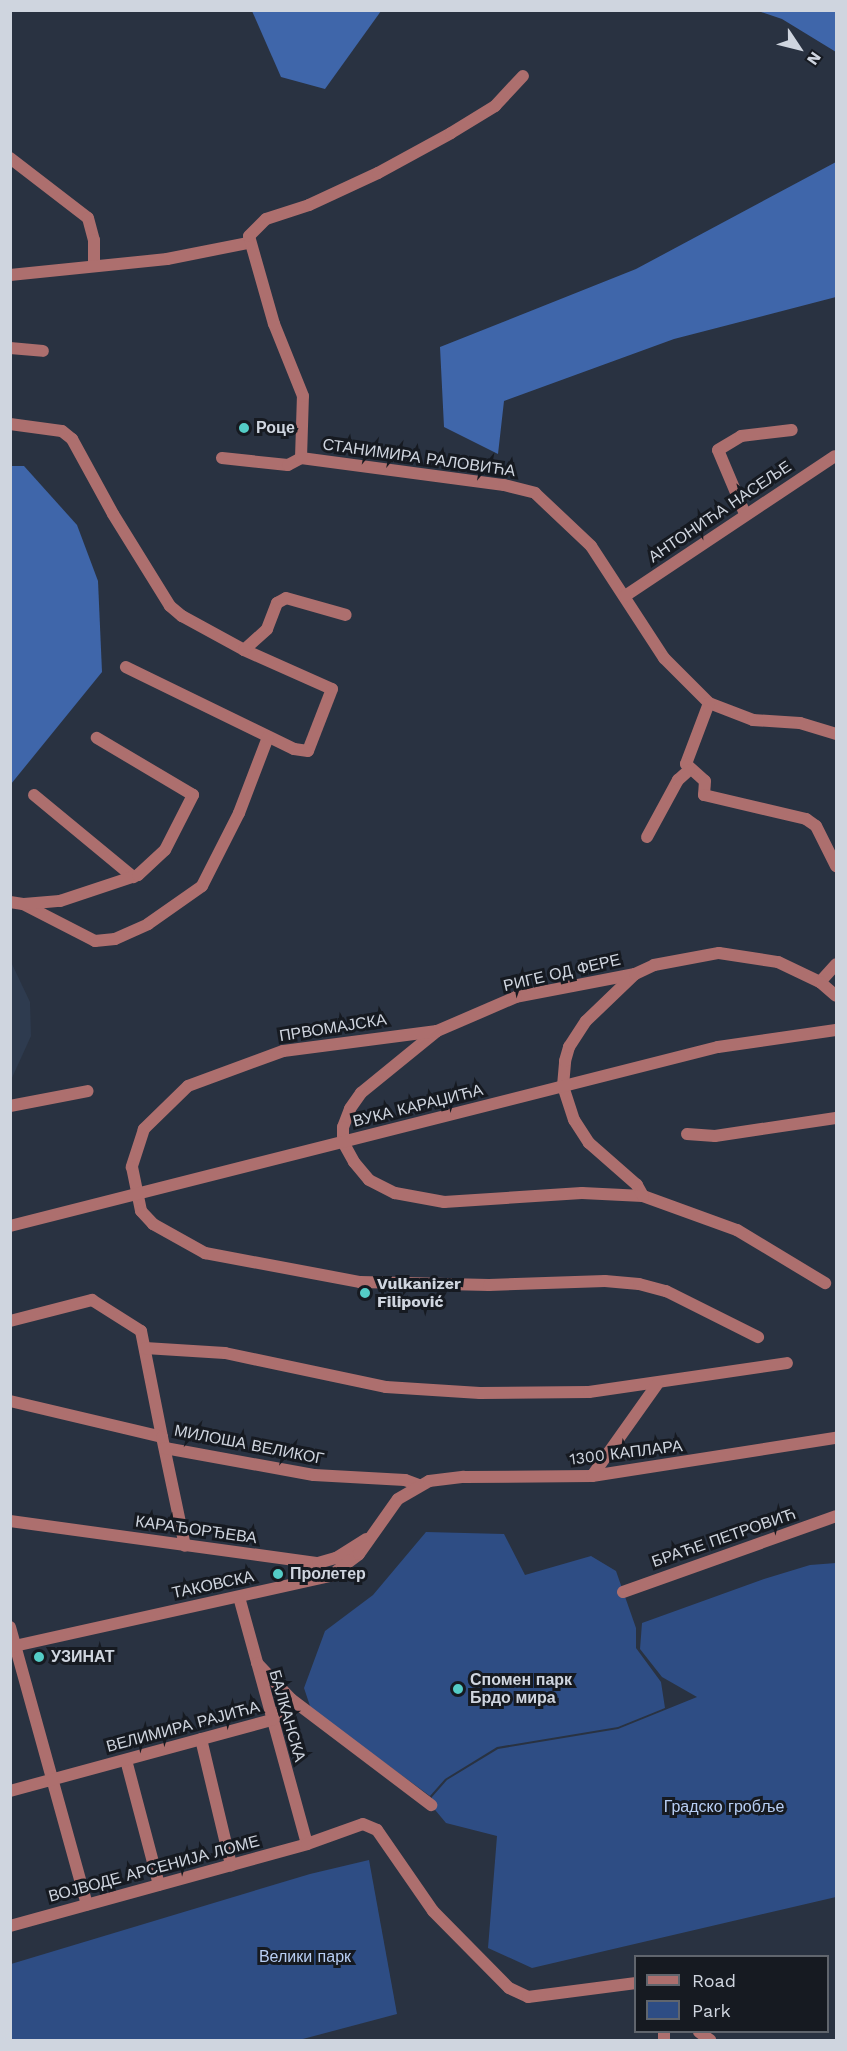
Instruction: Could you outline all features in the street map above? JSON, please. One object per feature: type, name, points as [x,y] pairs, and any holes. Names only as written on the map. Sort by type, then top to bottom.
[{"type":"street","points":[[10,275],[167,259],[248,243],[257,224],[309,205],[412,155],[495,106],[523,76]]},
{"type":"street","points":[[10,158],[88,218],[94,240],[94,265]]},
{"type":"street","name":"СТАНИМИРА РАЛОВИЋА","points":[[248,243],[303,396],[301,458],[504,485],[535,493],[591,546],[664,658],[709,704],[753,720],[800,723],[837,734]]},
{"type":"street","points":[[10,348],[43,351]]},
{"type":"street","points":[[10,424],[62,431],[72,439],[170,606],[194,625],[332,689],[308,751],[294,749],[126,668]]},
{"type":"street","points":[[744,514],[718,450],[741,436],[792,430]]},
{"type":"street","name":"АНТОНИЋА НАСЕЉЕ","points":[[625,596],[744,514],[835,456]]},
{"type":"street","points":[[222,458],[288,465],[301,458]]},
{"type":"street","points":[[244,650],[267,629],[277,603],[286,598],[346,615]]},
{"type":"street","points":[[709,704],[687,754],[689,770],[705,781],[704,795],[806,819],[816,826],[837,866]]},
{"type":"street","points":[[17,903],[94,941],[115,939],[148,924],[202,886],[239,813],[268,737]]},
{"type":"street","points":[[17,903],[60,901],[133,877],[165,850],[193,795],[97,738]]},
{"type":"street","points":[[647,837],[678,780],[689,770]]},
{"type":"street","points":[[34,795],[133,877]]},
{"type":"street","points":[[644,1196],[637,1185],[589,1143],[574,1120],[563,1086],[565,1061],[575,1035],[635,974],[654,965],[719,953],[777,962],[820,982],[837,996]]},
{"type":"street","points":[[820,982],[837,964]]},
{"type":"street","name":"РИГЕ ОД ФЕРЕ","points":[[343,1142],[343,1127],[361,1093],[437,1031],[516,997],[635,974]]},
{"type":"street","name":"ВУКА КАРАЏИЋА","points":[[10,1226],[718,1047],[837,1030]]},
{"type":"street","name":"ПРВОМАЈСКА","points":[[136,1193],[132,1167],[144,1129],[188,1086],[283,1051],[437,1031]]},
{"type":"street","points":[[10,1106],[88,1091]]},
{"type":"street","points":[[687,1134],[715,1136],[837,1118]]},
{"type":"street","points":[[343,1142],[369,1180],[395,1193],[444,1202],[582,1193],[644,1196],[737,1230],[825,1283]]},
{"type":"street","points":[[136,1193],[141,1211],[153,1224],[205,1253],[360,1282],[489,1285],[604,1281],[639,1284],[675,1296],[758,1337]]},
{"type":"street","points":[[10,1321],[92,1300],[141,1331],[185,1546]]},
{"type":"street","points":[[145,1348],[225,1353],[386,1387],[421,1389],[589,1392],[787,1363]]},
{"type":"street","points":[[592,1476],[658,1383]]},
{"type":"street","name":"МИЛОША ВЕЛИКОГ","points":[[10,1401],[164,1442],[314,1475],[405,1480],[419,1485]]},
{"type":"street","name":"1300 КАПЛАРА","points":[[419,1485],[454,1477],[592,1476],[837,1438]]},
{"type":"street","name":"ТАКОВСКА","points":[[13,1646],[239,1597],[337,1573],[354,1560],[398,1499],[419,1485]]},
{"type":"street","name":"БРАЋЕ ПЕТРОВИЋ","points":[[624,1592],[837,1516]]},
{"type":"street","name":"КАРАЂОРЂЕВА","points":[[10,1521],[185,1546],[323,1562],[371,1537]]},
{"type":"street","name":"БАЛКАНСКА","points":[[239,1597],[254,1660],[307,1844]]},
{"type":"street","points":[[10,1627],[13,1646],[87,1905]]},
{"type":"street","points":[[254,1660],[291,1699],[431,1805]]},
{"type":"street","name":"ВЕЛИМИРА РАЈИЋА","points":[[10,1791],[272,1720],[291,1699]]},
{"type":"street","points":[[201,1739],[231,1865]]},
{"type":"street","points":[[126,1760],[159,1885]]},
{"type":"street","name":"ВОЈВОДЕ АРСЕНИЈА ЛОМЕ","points":[[11,1923],[87,1905],[307,1844],[363,1824],[377,1830],[434,1911],[509,1988],[528,1997],[634,1983]]},
{"type":"shaded area","points":[[252,11],[381,11],[325,89],[281,77]]},
{"type":"shaded area","points":[[758,11],[836,11],[836,52],[782,19]]},
{"type":"shaded area","points":[[836,162],[836,297],[674,339],[504,401],[498,454],[444,427],[440,347],[636,269]]},
{"type":"shaded area","points":[[11,466],[24,466],[77,525],[98,581],[102,672],[11,784]]},
{"type":"shaded area","points":[[11,962],[30,1002],[31,1036],[11,1080]]},
{"type":"green space","name":"Спомен парк Брдо мира","points":[[426,1532],[504,1534],[525,1575],[591,1556],[616,1571],[636,1628],[636,1648],[661,1682],[665,1708],[618,1727],[497,1747],[445,1779],[430,1796],[311,1709],[304,1688],[325,1631],[373,1595]]},
{"type":"green space","name":"Градско гробље","points":[[836,1563],[836,1897],[532,1968],[488,1948],[497,1836],[446,1823],[431,1805],[432,1797],[447,1780],[498,1749],[618,1729],[697,1697],[662,1677],[640,1649],[642,1623],[764,1579],[810,1565]]},
{"type":"green space","name":"Велики парк","points":[[369,1860],[397,2014],[299,2040],[11,2040],[11,1964],[310,1874]]},
{"type":"place","name":"Роце","points":[[244,428]]},
{"type":"place","name":"Vulkanizer Filipović","points":[[365,1293]]},
{"type":"place","name":"Пролетер","points":[[278,1574]]},
{"type":"place","name":"УЗИНАТ","points":[[39,1657]]},
{"type":"place","name":"Спомен парк Брдо мира","points":[[458,1689]]}]
